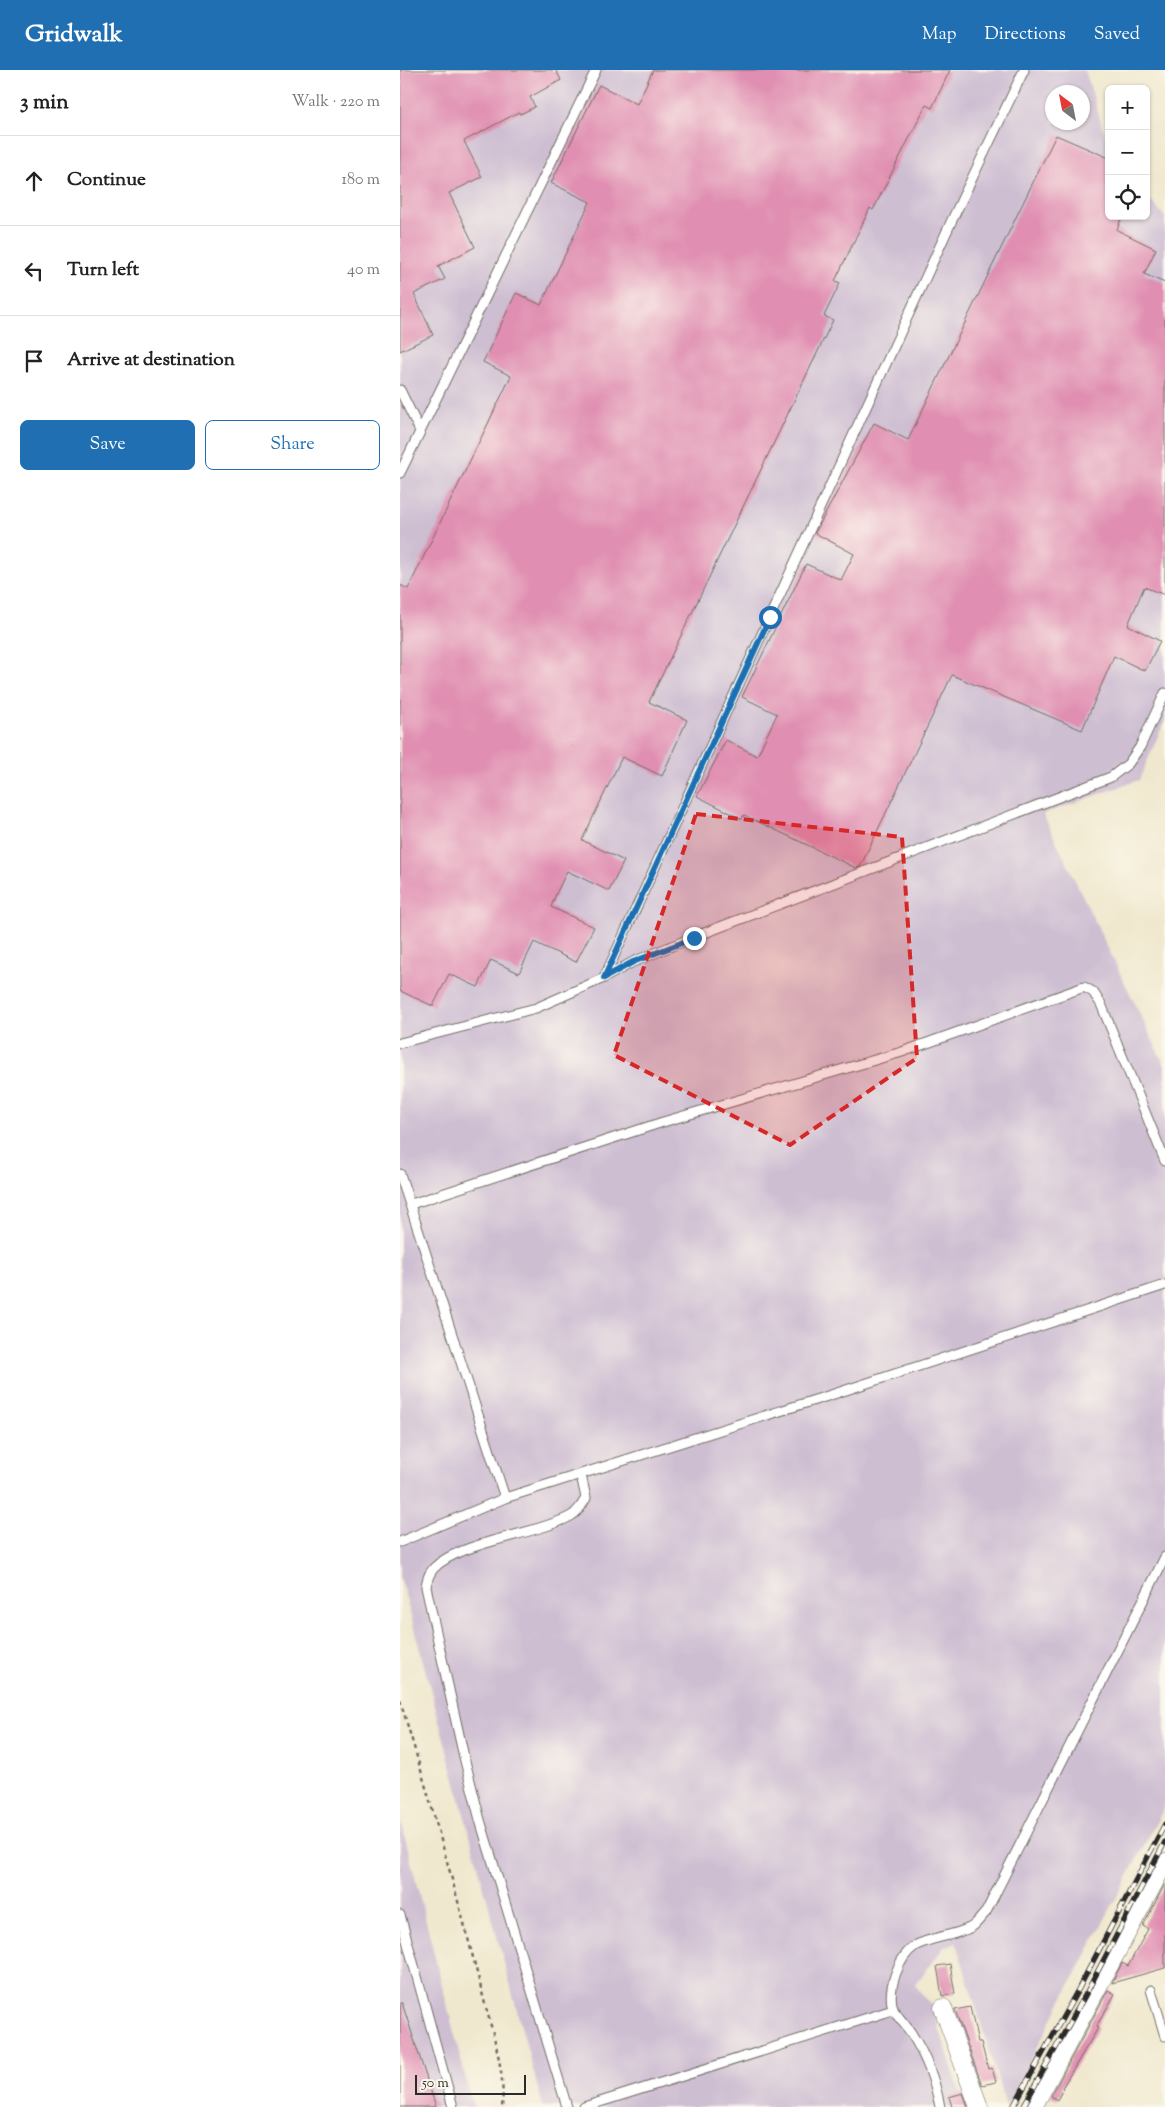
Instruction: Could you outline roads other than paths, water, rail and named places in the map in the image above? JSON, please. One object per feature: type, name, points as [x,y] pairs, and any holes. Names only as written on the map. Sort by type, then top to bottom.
[{"type":"street","points":[[1033,2107],[1165,1862]]},
{"type":"street","points":[[943,2008],[979,2107]]},
{"type":"lane","points":[[400,473],[596,70]]},
{"type":"lane","points":[[604,978],[952,220],[1024,70]]},
{"type":"lane","points":[[400,390],[420,431]]},
{"type":"lane","points":[[400,1044],[536,1008],[604,978],[633,962],[1111,777],[1128,764],[1140,747],[1165,694]]},
{"type":"lane","points":[[411,1204],[663,1122],[902,1052],[1084,988],[1093,992],[1101,1004],[1165,1161]]},
{"type":"lane","points":[[400,1174],[505,1498]]},
{"type":"lane","points":[[400,1542],[505,1498],[1165,1285]]},
{"type":"lane","points":[[567,2107],[480,1820],[426,1587],[432,1570],[443,1560],[475,1547],[536,1529],[571,1515],[586,1498],[581,1475]]},
{"type":"lane","points":[[940,2107],[936,2085],[921,2048],[906,2023],[893,2010],[892,1991],[896,1974],[903,1960],[914,1947],[972,1926],[986,1912],[1165,1557]]},
{"type":"lane","points":[[400,1916],[453,2107]]},
{"type":"lane","points":[[1151,1990],[1165,2036]]},
{"type":"lane","points":[[584,2107],[893,2010]]},
{"type":"railway","points":[[1013,2107],[1079,1988],[1165,1824]]},
{"type":"railway","points":[[1023,2107],[1087,1992],[1165,1842]]}]
